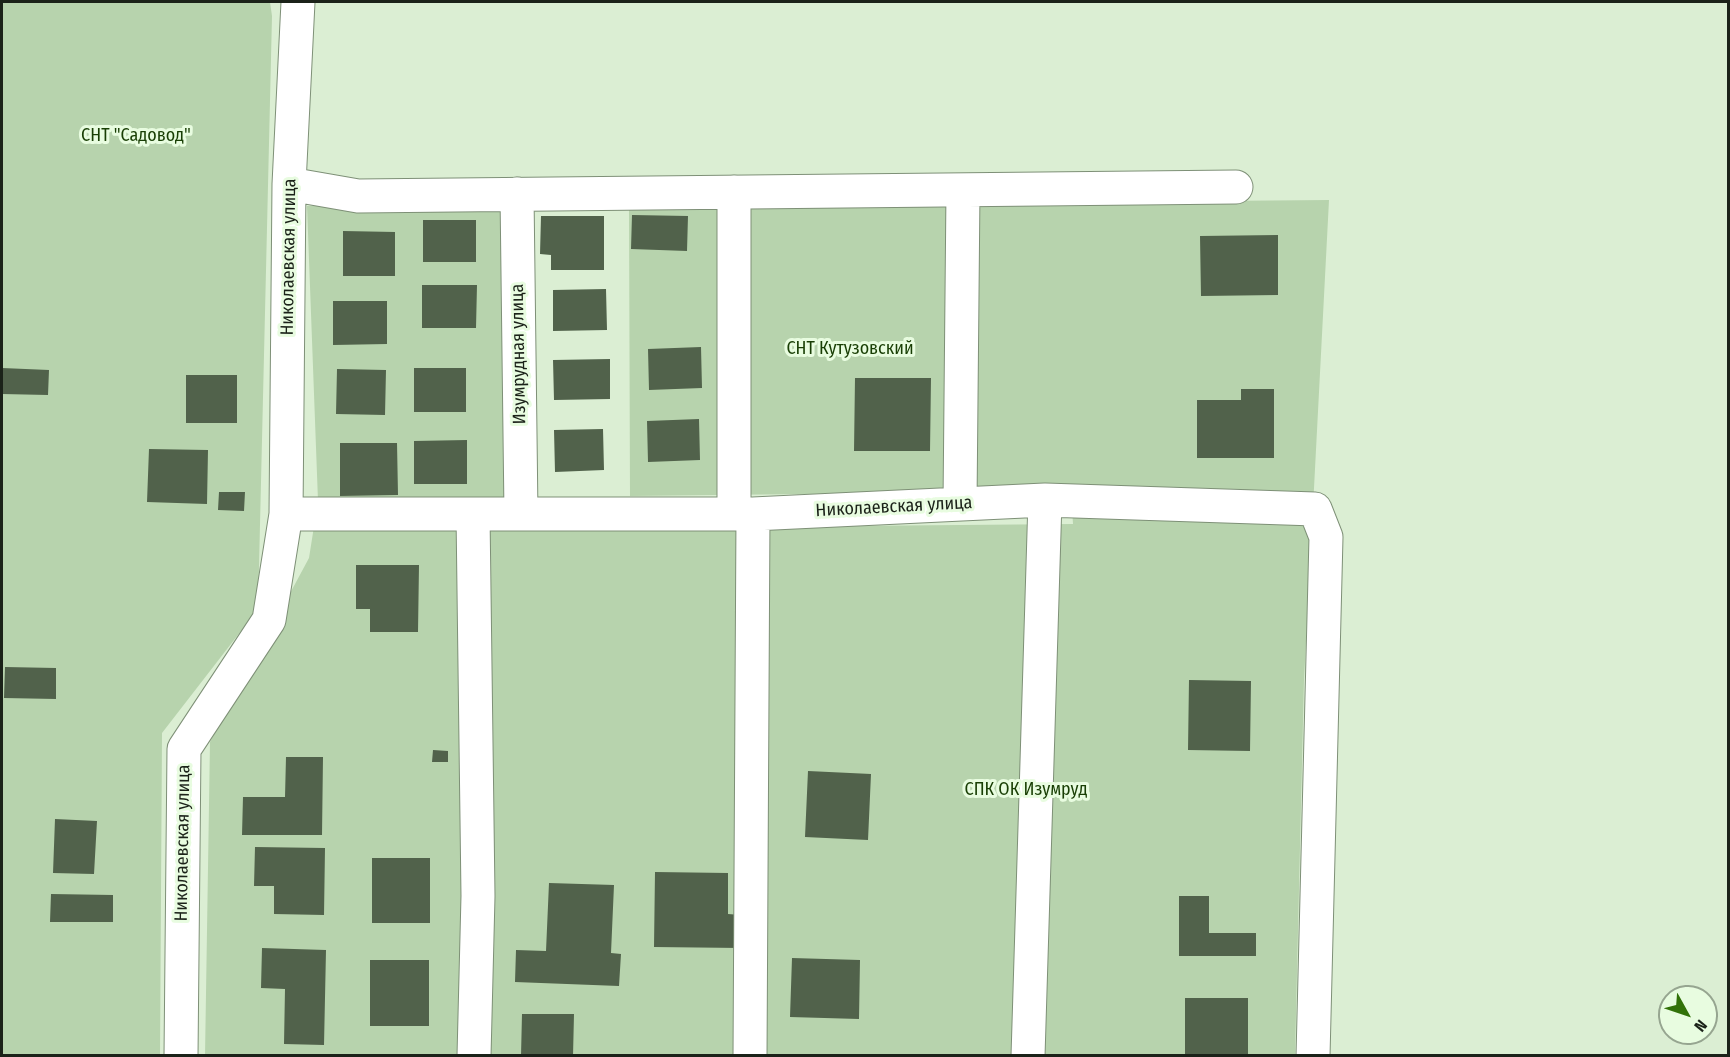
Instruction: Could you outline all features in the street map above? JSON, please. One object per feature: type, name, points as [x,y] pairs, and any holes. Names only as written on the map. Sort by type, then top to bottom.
[{"type":"street","name":"Николаевская улица","points":[[181,1056],[184,749],[269,620],[286,514],[289,184],[298,2]]},
{"type":"street","points":[[289,184],[358,196],[1236,188]]},
{"type":"street","points":[[960,504],[963,190]]},
{"type":"street","points":[[734,192],[744,514],[750,1056]]},
{"type":"street","name":"Изумрудная улица","points":[[517,194],[521,514]]},
{"type":"street","name":"Николаевская улица","points":[[286,514],[744,514],[1045,500],[1315,509],[1326,537],[1313,1056]]},
{"type":"street","points":[[1028,1056],[1045,500]]},
{"type":"street","points":[[474,514],[478,896],[474,1056]]},
{"type":"green space","name":"СНТ \"Садовод\"","points":[[2,2],[270,2],[272,16],[258,609],[162,733],[160,1055],[2,1056]]},
{"type":"green space","name":"СПК ОК Изумруд","points":[[1329,200],[1304,680],[1295,1055],[205,1056],[210,742],[309,558],[318,501],[307,206],[505,204],[508,529],[1073,524],[1071,491],[630,496],[629,206]]},
{"type":"building","points":[[632,215],[688,216],[687,251],[631,249]]},
{"type":"building","points":[[541,216],[604,216],[604,270],[551,270],[551,255],[540,254]]},
{"type":"building","points":[[423,220],[476,220],[476,262],[423,262]]},
{"type":"building","points":[[343,231],[395,232],[395,276],[343,276]]},
{"type":"building","points":[[1278,235],[1278,295],[1201,296],[1200,236]]},
{"type":"building","points":[[422,285],[477,285],[476,328],[422,328]]},
{"type":"building","points":[[606,289],[607,330],[553,331],[553,290]]},
{"type":"building","points":[[333,301],[387,301],[387,344],[333,345]]},
{"type":"building","points":[[701,347],[702,388],[649,390],[648,349]]},
{"type":"building","points":[[610,359],[610,399],[554,400],[553,360]]},
{"type":"building","points":[[2,368],[49,370],[48,395],[2,394]]},
{"type":"building","points":[[414,368],[466,368],[466,412],[414,412]]},
{"type":"building","points":[[337,369],[386,370],[385,415],[336,414]]},
{"type":"building","points":[[186,375],[237,375],[237,423],[186,423]]},
{"type":"building","points":[[855,378],[931,378],[930,451],[854,451]]},
{"type":"building","points":[[1241,389],[1274,389],[1274,458],[1197,458],[1197,400],[1241,400]]},
{"type":"building","points":[[699,419],[700,460],[648,462],[647,421]]},
{"type":"building","points":[[603,429],[604,470],[555,472],[554,430]]},
{"type":"building","points":[[467,440],[467,484],[414,484],[414,441]]},
{"type":"building","points":[[340,443],[397,443],[398,495],[340,496]]},
{"type":"building","points":[[149,449],[208,450],[207,504],[147,502]]},
{"type":"building","points":[[219,492],[245,492],[244,511],[218,510]]},
{"type":"building","points":[[356,565],[419,565],[418,632],[370,632],[370,609],[356,609]]},
{"type":"building","points":[[5,667],[56,668],[56,699],[4,698]]},
{"type":"building","points":[[1189,680],[1251,681],[1250,751],[1188,750]]},
{"type":"building","points":[[433,750],[448,751],[448,762],[432,762]]},
{"type":"building","points":[[286,757],[323,757],[322,835],[242,835],[243,797],[285,797]]},
{"type":"building","points":[[808,771],[871,774],[868,840],[805,837]]},
{"type":"building","points":[[55,819],[97,821],[94,874],[53,873]]},
{"type":"building","points":[[255,847],[325,848],[324,915],[274,914],[274,886],[254,886]]},
{"type":"building","points":[[372,858],[430,858],[430,923],[372,923]]},
{"type":"building","points":[[655,872],[728,873],[728,914],[741,915],[741,948],[654,947]]},
{"type":"building","points":[[549,883],[614,885],[611,953],[621,954],[619,986],[515,982],[516,950],[546,951]]},
{"type":"building","points":[[51,894],[113,895],[113,922],[50,922]]},
{"type":"building","points":[[1179,896],[1209,896],[1209,933],[1256,933],[1256,956],[1179,956]]},
{"type":"building","points":[[262,948],[326,950],[324,1045],[284,1044],[285,989],[261,988]]},
{"type":"building","points":[[792,958],[860,960],[859,1019],[790,1017]]},
{"type":"building","points":[[370,960],[429,960],[429,1026],[370,1026]]},
{"type":"building","points":[[1185,998],[1248,998],[1248,1056],[1185,1056]]},
{"type":"building","points":[[522,1014],[574,1014],[573,1056],[521,1056]]},
{"type":"park label","name":"СНТ Кутузовский","points":[[850,349]]}]
